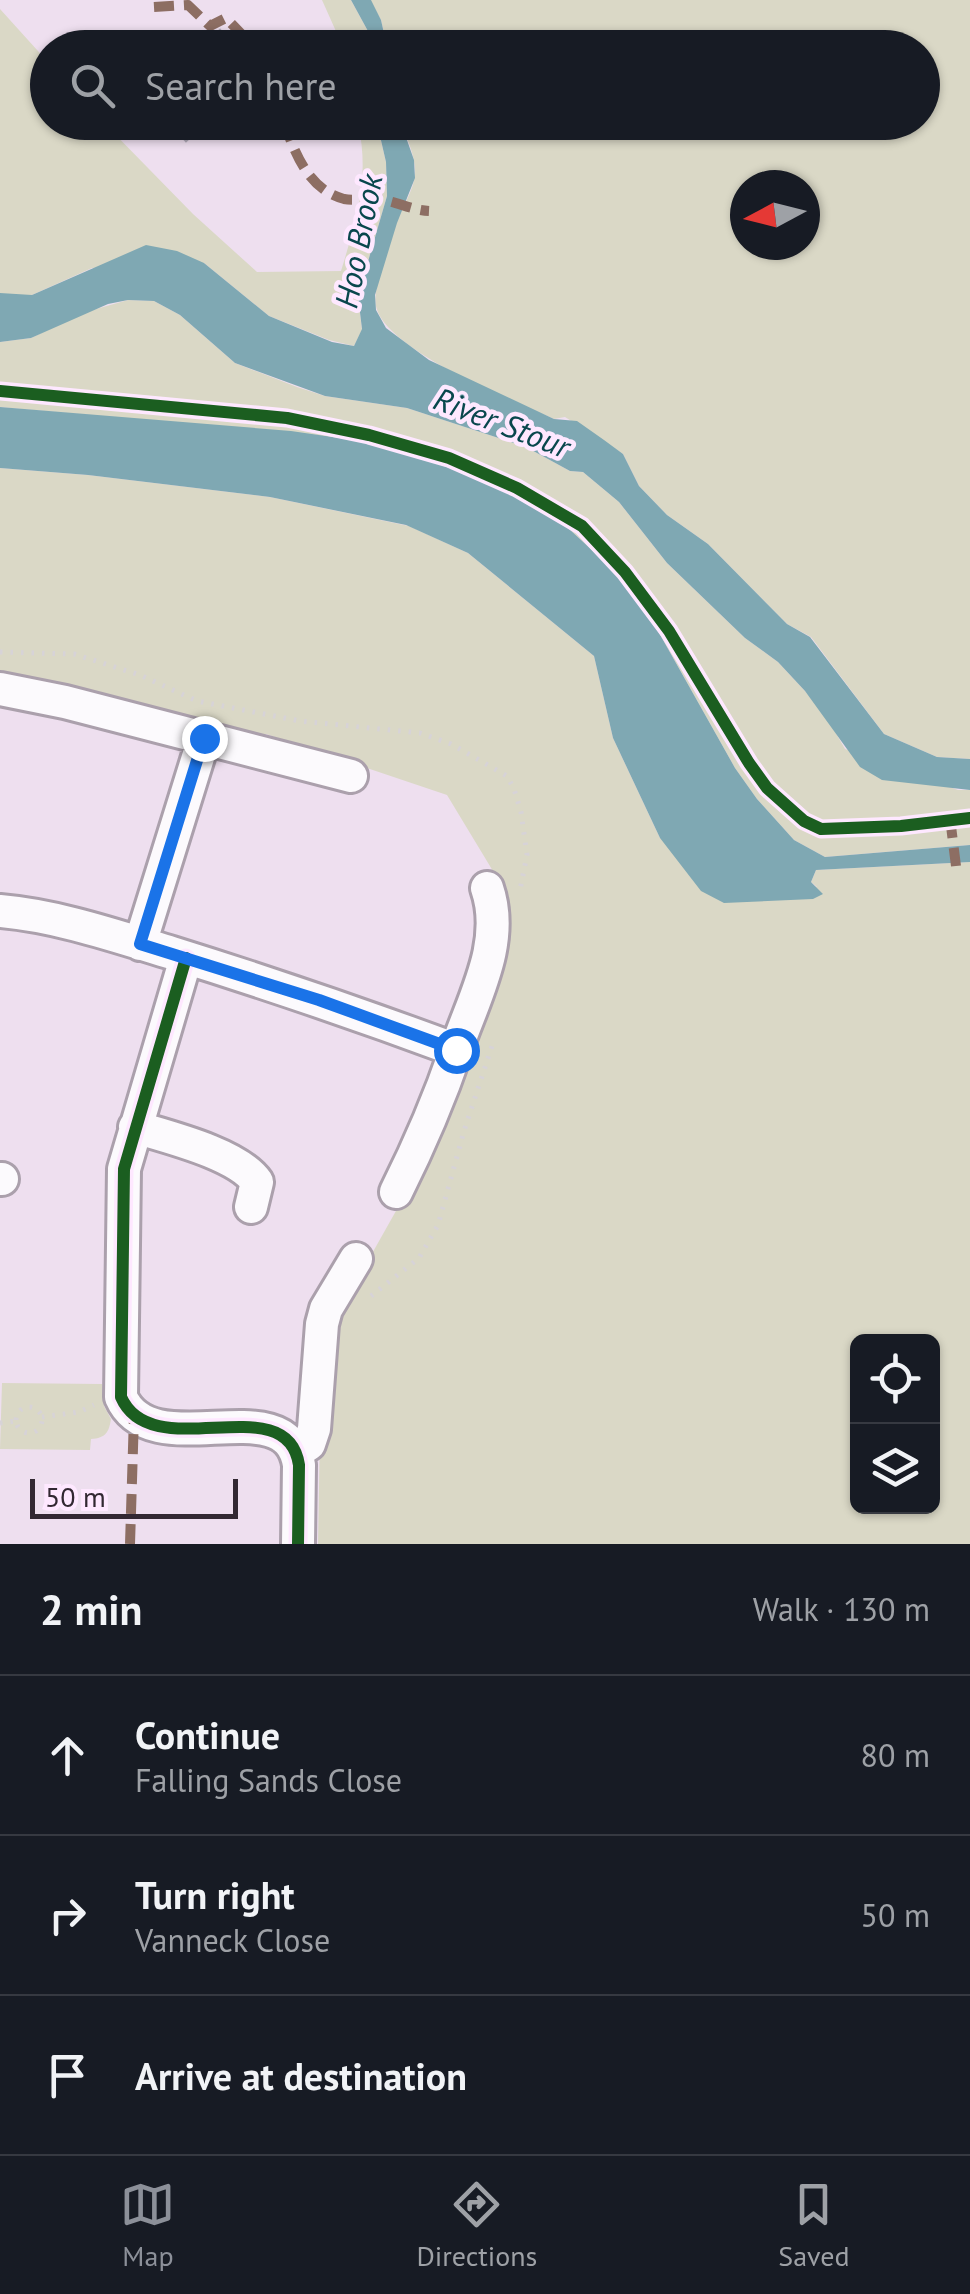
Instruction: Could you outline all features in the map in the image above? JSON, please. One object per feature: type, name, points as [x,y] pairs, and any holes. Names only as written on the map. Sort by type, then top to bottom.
[{"type":"street","points":[[0,690],[351,776]]},
{"type":"street","points":[[140,944],[204,738]]},
{"type":"street","points":[[396,1192],[446,1082],[489,962],[492,904],[486,888]]},
{"type":"street","points":[[0,912],[35,916],[140,944],[319,1000],[456,1050]]},
{"type":"street","points":[[186,958],[124,1169],[120,1397],[134,1416],[161,1428],[257,1428],[280,1434],[297,1452],[298,1544]]},
{"type":"street","points":[[135,1128],[180,1141],[249,1170],[257,1182],[252,1207]]},
{"type":"street","points":[[297,1452],[309,1444],[314,1428],[326,1309],[356,1259]]},
{"type":"path","points":[[42,1418],[79,1412],[120,1397]]},
{"type":"path","points":[[26,1406],[36,1408],[42,1418],[40,1427],[33,1432],[21,1430],[16,1421],[19,1411],[26,1406]]},
{"type":"path","points":[[0,1423],[16,1421]]},
{"type":"shaded area","points":[[322,0],[351,0],[367,30],[335,30]]},
{"type":"shaded area","points":[[370,0],[970,0],[970,759],[937,757],[884,734],[811,637],[787,624],[708,544],[667,515],[639,486],[623,454],[565,417],[554,419],[535,411],[425,356],[384,323],[375,298],[382,265],[415,174],[407,140],[940,140],[940,30],[383,30]]},
{"type":"shaded area","points":[[0,9],[30,42],[30,140],[121,140],[257,272],[341,271],[357,215],[363,162],[361,140],[381,140],[387,196],[358,296],[362,330],[354,346],[269,316],[204,263],[92,268],[32,295],[0,296]]},
{"type":"shaded area","points":[[128,300],[154,301],[180,315],[235,363],[297,387],[325,396],[407,408],[526,447],[570,471],[583,472],[619,502],[667,563],[745,638],[778,662],[826,716],[845,749],[958,790],[970,790],[970,845],[825,857],[794,840],[735,768],[649,615],[607,564],[554,515],[492,483],[413,455],[133,419],[0,407],[0,342],[31,338],[82,313]]},
{"type":"shaded area","points":[[0,468],[270,497],[409,526],[468,553],[594,656],[613,738],[660,838],[817,887],[811,882],[816,870],[970,862],[970,1544],[318,1544],[320,1432],[329,1330],[437,1138],[502,886],[447,795],[266,734],[260,741],[0,674]]},
{"type":"shaded area","points":[[2,1383],[102,1384],[104,1406],[111,1419],[108,1431],[91,1439],[90,1450],[0,1449]]},
{"type":"water","points":[[351,0],[371,0],[383,30],[367,30]]},
{"type":"water","name":"River Stour","points":[[381,140],[407,140],[415,178],[375,295],[376,310],[386,328],[429,360],[554,419],[577,421],[623,454],[639,486],[667,515],[708,544],[787,624],[810,637],[884,734],[937,757],[970,759],[970,790],[882,780],[860,767],[805,691],[778,662],[745,638],[667,563],[619,502],[583,472],[570,471],[526,447],[407,408],[325,396],[235,363],[180,315],[154,301],[108,304],[31,338],[0,342],[0,293],[32,295],[146,245],[177,251],[204,263],[269,316],[332,342],[354,346],[362,329],[358,296],[387,196]]},
{"type":"water","points":[[0,407],[291,431],[367,442],[492,483],[554,515],[607,564],[649,615],[735,768],[794,840],[825,857],[970,845],[970,862],[816,870],[811,882],[823,894],[813,899],[724,903],[701,891],[660,838],[613,738],[594,656],[468,553],[406,525],[270,497],[0,468]]},
{"type":"marked path","points":[[154,7],[188,5],[210,26],[226,18],[238,30]]},
{"type":"marked path","points":[[291,140],[305,169],[321,188],[332,194],[348,200],[383,200],[429,211]]},
{"type":"marked path","points":[[950,818],[956,866]]},
{"type":"marked path","points":[[130,1544],[134,1416]]},
{"type":"cycle path","points":[[0,391],[287,418],[369,435],[449,458],[517,488],[582,526],[625,572],[669,631],[767,788],[804,821],[821,829],[970,818]]},
{"type":"cycle path","points":[[186,958],[124,1169],[121,1397],[137,1417],[160,1426],[246,1427],[270,1431],[289,1442],[299,1465],[298,1544]]},
{"type":"route","points":[[204,738],[140,944],[319,1000],[456,1050]]},
{"type":"water label","name":"Hoo Brook","points":[[358,241]]}]
